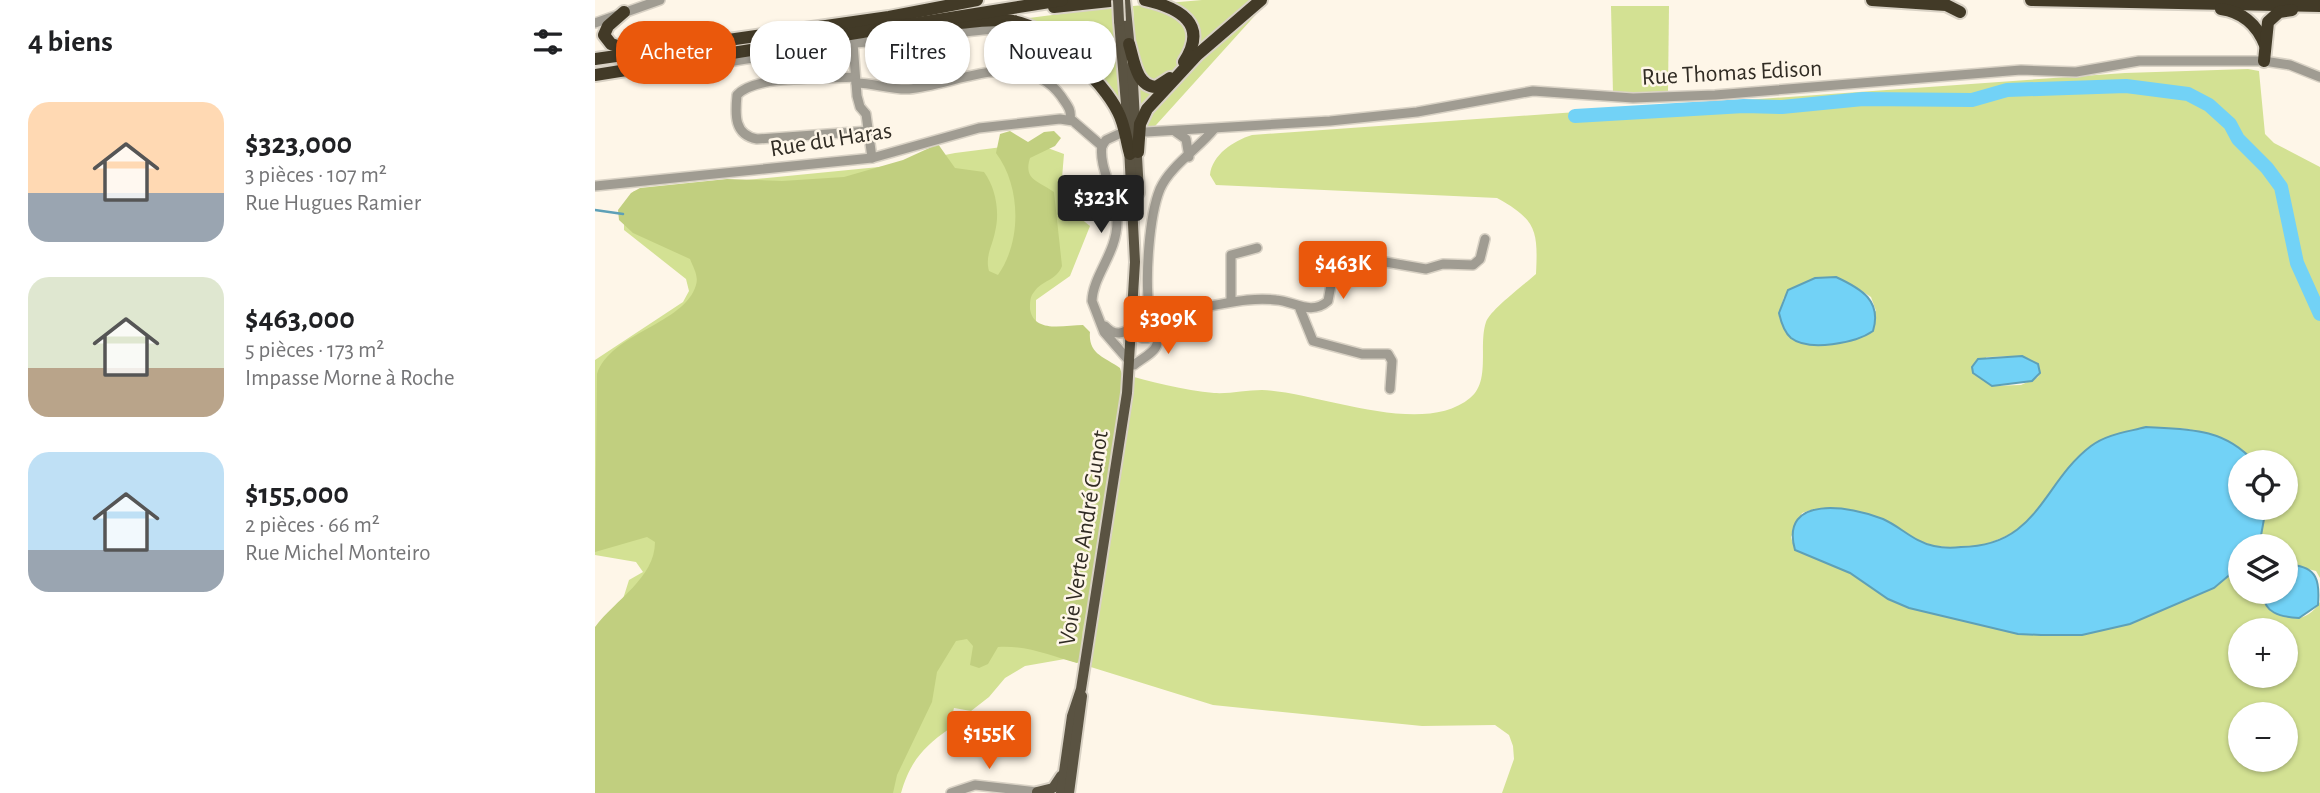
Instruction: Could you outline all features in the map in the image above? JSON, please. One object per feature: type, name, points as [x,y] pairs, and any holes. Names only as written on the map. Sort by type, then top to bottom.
[{"type":"highway","points":[[736,38],[889,17],[977,0]]},
{"type":"highway","points":[[851,34],[1062,0]]},
{"type":"highway","points":[[966,21],[1119,0]]},
{"type":"highway","points":[[1129,44],[1142,80],[1153,87],[1169,79],[1191,52],[1194,35],[1185,17],[1164,4],[1145,0]]},
{"type":"highway","points":[[1134,153],[1140,124],[1147,109],[1197,55],[1261,0]]},
{"type":"highway","points":[[1872,0],[1946,5],[1960,12]]},
{"type":"highway","points":[[2144,2],[2232,11],[2252,23],[2265,45]]},
{"type":"highway","points":[[2028,5],[2144,2],[2320,8]]},
{"type":"highway","points":[[2264,61],[2268,22],[2273,15],[2285,10],[2320,8]]},
{"type":"highway","points":[[616,46],[606,40],[605,30],[624,12]]},
{"type":"highway","points":[[595,30],[600,21]]},
{"type":"highway","points":[[970,22],[1013,21],[1034,27],[1047,37],[1107,94],[1121,117],[1134,153]]},
{"type":"highway","points":[[595,75],[750,50]]},
{"type":"highway","points":[[595,59],[616,56]]},
{"type":"main road","name":"Voie Verte André Gunot","points":[[1061,793],[1081,719],[1081,689],[1128,393],[1135,329],[1141,305],[1129,44],[1119,0]]},
{"type":"main road","name":"Voie Verte André Gunot","points":[[1125,0],[1123,20],[1134,153]]},
{"type":"main road","name":"Voie Verte André Gunot","points":[[1069,793],[1071,757]]},
{"type":"main road","points":[[1038,793],[1058,785],[1071,757]]},
{"type":"main road","points":[[1071,757],[1079,793]]},
{"type":"street","points":[[600,21],[660,0]]},
{"type":"street","points":[[736,61],[853,43],[984,32]]},
{"type":"street","points":[[853,43],[860,107],[866,114],[872,158]]},
{"type":"street","name":"Rue Thomas Edison","points":[[1146,132],[1429,111],[1533,91],[1633,98],[1715,95],[2021,70],[2076,72],[2139,61],[2264,61],[2290,65],[2320,77]]},
{"type":"street","points":[[869,131],[757,139],[744,134],[736,122],[737,95],[748,88],[768,82],[856,80],[906,89],[984,74]]},
{"type":"street","points":[[1052,84],[1069,107],[1070,119],[1102,146]]},
{"type":"street","name":"Rue du Haras","points":[[595,186],[872,158],[979,128],[1070,119]]},
{"type":"street","points":[[1119,134],[1106,140],[1102,146],[1103,163],[1116,202],[1117,227],[1111,256],[1093,294],[1097,317],[1104,332],[1132,363],[1157,346],[1155,328],[1141,305],[1158,197],[1168,176],[1214,129]]},
{"type":"street","points":[[1171,131],[1184,136],[1189,157]]},
{"type":"street","points":[[1141,305],[1191,308],[1231,301],[1278,300],[1300,309],[1323,305],[1328,301],[1336,258],[1342,256],[1426,269],[1443,264],[1473,265],[1480,259],[1485,239]]},
{"type":"street","points":[[1231,301],[1231,255],[1257,248]]},
{"type":"street","points":[[1300,309],[1313,341],[1362,354],[1388,354],[1392,362],[1390,389]]},
{"type":"street","points":[[1097,317],[1112,332],[1124,333],[1135,329],[1142,338],[1148,338],[1155,328]]},
{"type":"street","points":[[951,793],[975,785],[1038,793]]},
{"type":"green space","points":[[1202,0],[1269,0],[1138,145],[1120,23],[1134,21],[1133,6]]},
{"type":"green space","points":[[1611,6],[1669,6],[1668,91],[1613,94]]},
{"type":"green space","points":[[1115,7],[1123,115],[1115,94],[1105,84],[1116,84],[1116,21],[1021,19]]},
{"type":"green space","points":[[2248,69],[2259,71],[2265,134],[2274,143],[2320,167],[2320,578],[2316,571],[2298,566],[2298,534],[2261,534],[2264,520],[2298,520],[2298,450],[2242,450],[2189,429],[2146,427],[2050,496],[2037,513],[2015,532],[1987,544],[1963,548],[1934,546],[1907,536],[1885,520],[1865,513],[1814,509],[1802,513],[1791,537],[1795,550],[1850,573],[1888,599],[1909,608],[2018,634],[2041,635],[2130,624],[2214,588],[2228,576],[2228,604],[2268,604],[2277,612],[2292,618],[2228,618],[2228,688],[2298,688],[2298,618],[2314,610],[2320,602],[2320,793],[1502,793],[1514,759],[1513,746],[1509,735],[1495,725],[1422,726],[1213,705],[1065,659],[1025,666],[1005,678],[989,697],[971,711],[954,708],[949,729],[919,756],[901,793],[595,793],[623,599],[629,580],[643,572],[636,562],[595,555],[595,360],[683,302],[689,291],[686,279],[624,230],[624,204],[634,191],[889,166],[955,153],[1034,143],[1064,154],[1060,202],[1090,226],[1070,276],[1036,300],[1036,326],[1088,358],[1120,373],[1191,390],[1226,393],[1262,390],[1398,414],[1425,414],[1450,409],[1470,398],[1476,391],[1482,373],[1486,322],[1501,304],[1536,274],[1535,237],[1527,220],[1497,198],[1216,185],[1210,175],[1219,155],[1231,145],[1252,135],[2125,73]],"holes":[[[1851,284],[1871,297],[1876,311],[1822,341],[1800,343],[1789,336],[1779,313],[1784,297]],[[2022,356],[2040,373],[2038,377],[2021,385],[1992,386],[1986,357]]]},
{"type":"green space","points":[[1010,131],[1028,142],[1044,132],[1054,131],[1061,138],[1055,146],[1030,158],[1028,165],[1031,176],[1054,192],[1062,266],[1056,275],[1033,294],[1030,309],[1033,317],[1044,325],[1083,325],[1090,332],[1094,350],[1120,368],[1123,378],[1108,501],[1082,633],[1082,654],[1077,663],[1029,649],[998,647],[988,664],[979,668],[970,665],[973,646],[967,639],[956,641],[937,672],[932,702],[897,775],[893,793],[595,793],[595,627],[641,578],[653,555],[655,542],[647,537],[595,552],[597,374],[616,348],[678,310],[689,298],[697,282],[690,259],[633,233],[619,220],[618,210],[631,193],[640,188],[727,179],[782,181],[844,177],[903,160],[938,144],[955,168],[984,172],[991,185],[997,217],[988,266],[989,271],[998,275],[1006,261],[1015,230],[1014,197],[1004,166],[996,153],[1000,134]]},
{"type":"water","points":[[1836,277],[1868,297],[1875,312],[1873,331],[1856,339],[1832,344],[1809,344],[1791,338],[1779,313],[1788,290],[1815,278]]},
{"type":"water","points":[[2022,356],[2038,364],[2040,373],[2032,381],[1992,386],[1973,373],[1972,367],[1978,359]]},
{"type":"water","points":[[2146,427],[2191,430],[2231,442],[2242,450],[2228,450],[2228,520],[2264,520],[2261,534],[2228,534],[2228,576],[2214,588],[2130,624],[2082,635],[2018,634],[1909,608],[1888,599],[1850,573],[1795,550],[1793,532],[1798,520],[1807,512],[1837,508],[1883,519],[1920,541],[1934,546],[1955,548],[1987,544],[2007,536],[2023,524],[2075,461],[2091,446],[2110,436]]},
{"type":"water","points":[[2298,566],[2312,572],[2317,582],[2318,605],[2299,618],[2274,612],[2266,605],[2298,604]]},
{"type":"waterway","points":[[1575,116],[1744,106],[1782,107],[1863,99],[1972,100],[2007,90],[2126,86],[2188,94],[2209,105],[2230,124],[2238,139],[2267,168],[2281,187],[2297,263],[2320,314]]},
{"type":"waterway","points":[[595,210],[623,214]]}]
